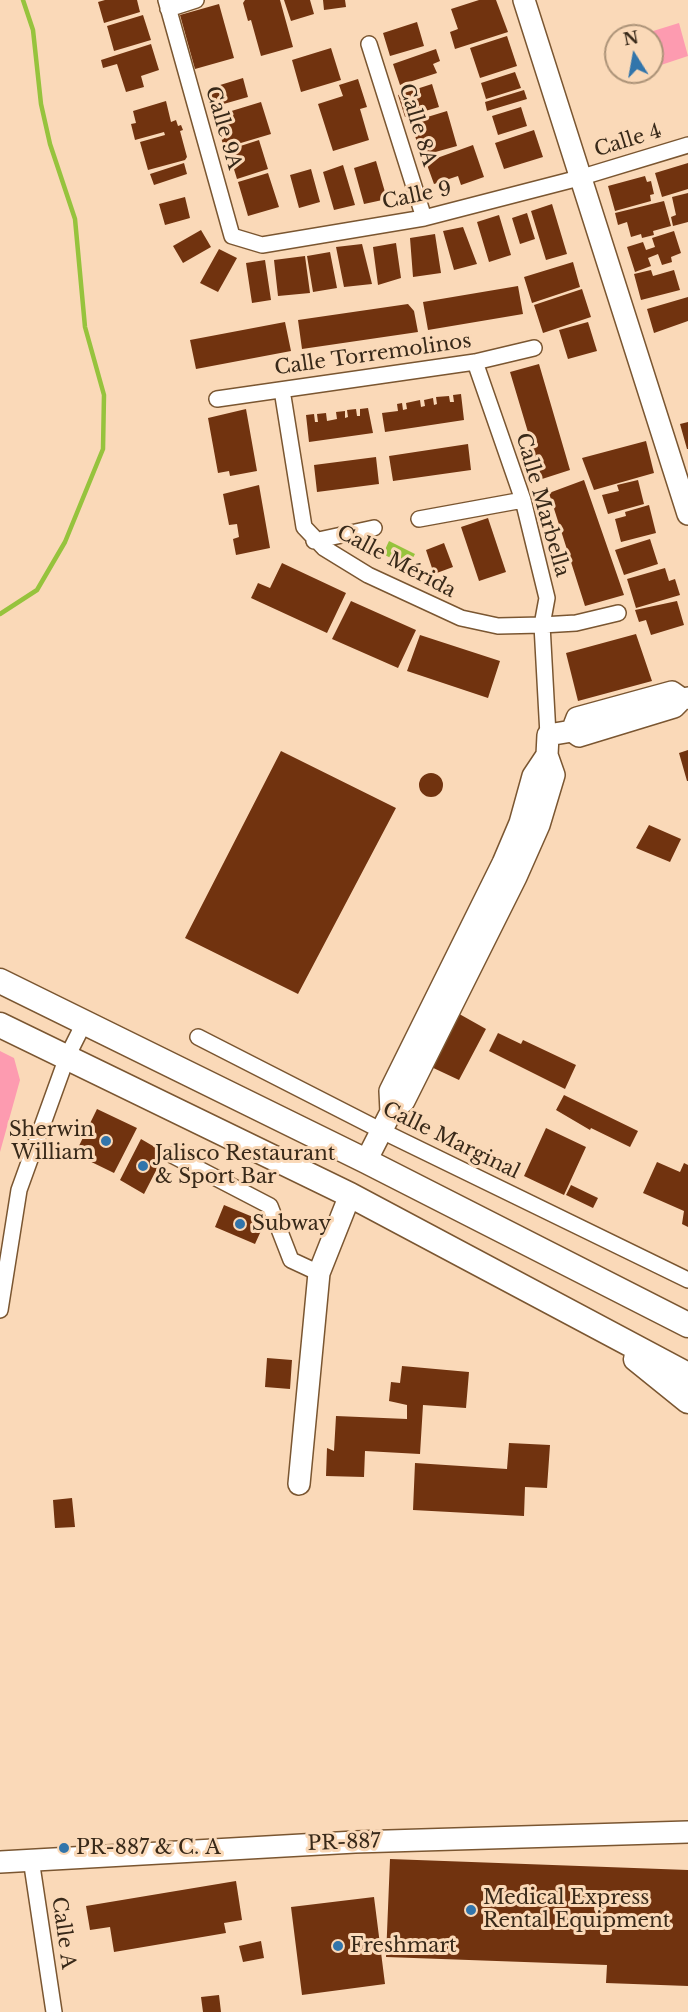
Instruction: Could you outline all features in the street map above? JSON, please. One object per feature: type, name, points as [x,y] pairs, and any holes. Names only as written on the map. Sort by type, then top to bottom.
[{"type":"main road","points":[[0,981],[366,1161],[688,1325]]},
{"type":"main road","points":[[0,1025],[350,1195],[688,1375]]},
{"type":"main road","points":[[602,1331],[688,1401]]},
{"type":"street","points":[[167,4],[196,0]]},
{"type":"street","points":[[524,0],[688,514]]},
{"type":"street","name":"Calle 9A","points":[[167,4],[232,236],[262,245]]},
{"type":"street","name":"Calle 8A","points":[[369,44],[424,218]]},
{"type":"street","name":"Calle 4","points":[[579,178],[688,145]]},
{"type":"street","name":"Calle 9","points":[[262,245],[424,218],[579,178]]},
{"type":"street","name":"Calle Torremolinos","points":[[217,399],[475,362],[534,348]]},
{"type":"street","name":"Calle Marbella","points":[[475,362],[523,500],[547,598],[543,625],[547,745]]},
{"type":"street","name":"Calle Mérida","points":[[282,390],[304,527],[314,541],[368,575],[443,612],[498,626],[576,623],[618,613]]},
{"type":"street","points":[[419,519],[523,500]]},
{"type":"street","points":[[314,541],[374,528]]},
{"type":"street","points":[[366,1161],[391,1112],[404,1101],[418,1053],[495,899],[533,776],[547,745],[572,731],[577,718],[649,707],[672,692],[685,698]]},
{"type":"street","points":[[0,1310],[19,1190],[68,1057],[85,1021]]},
{"type":"street","name":"Calle Marginal","points":[[198,1037],[382,1131],[688,1280]]},
{"type":"street","points":[[172,1155],[270,1206],[291,1260],[319,1273]]},
{"type":"street","points":[[299,1484],[319,1273],[350,1195]]},
{"type":"street","name":"PR-887","points":[[0,1862],[355,1842],[688,1832]]},
{"type":"street","name":"Calle A","points":[[31,1859],[54,2012]]},
{"type":"shaded area","points":[[679,23],[688,56],[664,64],[664,28]]},
{"type":"shaded area","points":[[389,541],[415,554],[408,567],[383,554]]},
{"type":"shaded area","points":[[0,1051],[14,1058],[20,1080],[0,1152]]},
{"type":"building","points":[[137,0],[140,12],[104,23],[98,2]]},
{"type":"building","points":[[245,0],[280,0],[293,47],[261,56],[251,20],[248,21],[243,3]]},
{"type":"building","points":[[284,0],[310,0],[314,14],[291,21]]},
{"type":"building","points":[[323,0],[345,0],[346,7],[324,10]]},
{"type":"building","points":[[479,0],[496,0],[508,32],[455,49],[450,32],[458,29],[451,9]]},
{"type":"building","points":[[219,4],[234,58],[195,69],[180,15]]},
{"type":"building","points":[[143,15],[151,40],[114,51],[107,26]]},
{"type":"building","points":[[417,22],[424,46],[390,56],[383,33]]},
{"type":"building","points":[[507,36],[517,66],[480,78],[470,48]]},
{"type":"building","points":[[151,44],[159,70],[141,76],[144,87],[126,92],[117,64],[103,68],[101,60]]},
{"type":"building","points":[[331,48],[341,80],[301,92],[292,60]]},
{"type":"building","points":[[436,49],[440,61],[433,64],[437,73],[400,85],[393,64]]},
{"type":"building","points":[[515,72],[521,88],[486,99],[481,83]]},
{"type":"building","points":[[243,78],[248,97],[213,107],[207,89]]},
{"type":"building","points":[[358,79],[367,107],[360,109],[369,140],[333,151],[318,104],[343,96],[339,85]]},
{"type":"building","points":[[432,84],[439,107],[405,117],[398,95]]},
{"type":"building","points":[[524,90],[527,99],[487,111],[485,102]]},
{"type":"building","points":[[166,101],[171,122],[176,120],[178,126],[181,125],[183,130],[180,131],[187,157],[185,160],[148,170],[140,142],[165,135],[164,132],[135,140],[131,124],[136,123],[133,111]]},
{"type":"building","points":[[261,102],[271,134],[224,148],[215,116]]},
{"type":"building","points":[[521,107],[527,126],[498,135],[492,116]]},
{"type":"building","points":[[447,111],[457,146],[421,156],[411,122]]},
{"type":"building","points":[[534,130],[543,157],[504,169],[495,143]]},
{"type":"building","points":[[259,140],[268,169],[237,179],[228,150]]},
{"type":"building","points":[[473,145],[484,177],[461,185],[458,176],[434,184],[426,162]]},
{"type":"building","points":[[376,161],[387,199],[364,204],[354,168]]},
{"type":"building","points":[[184,163],[187,174],[154,185],[150,174]]},
{"type":"building","points":[[688,163],[688,189],[662,197],[655,173]]},
{"type":"building","points":[[343,165],[355,205],[334,210],[323,172]]},
{"type":"building","points":[[311,169],[320,202],[299,208],[290,175]]},
{"type":"building","points":[[268,173],[279,207],[248,216],[238,182]]},
{"type":"building","points":[[645,176],[647,182],[651,181],[654,194],[650,195],[651,201],[615,211],[608,186]]},
{"type":"building","points":[[688,193],[688,222],[673,226],[671,217],[676,215],[672,197]]},
{"type":"building","points":[[185,197],[190,218],[165,225],[159,204]]},
{"type":"building","points":[[664,201],[671,226],[653,231],[654,235],[642,238],[641,234],[631,237],[627,222],[618,225],[615,213]]},
{"type":"building","points":[[552,204],[567,254],[546,260],[531,211]]},
{"type":"building","points":[[527,213],[535,239],[520,244],[512,218]]},
{"type":"building","points":[[499,215],[511,255],[489,262],[477,222]]},
{"type":"building","points":[[463,227],[477,264],[454,270],[443,231]]},
{"type":"building","points":[[201,230],[211,247],[183,263],[173,246]]},
{"type":"building","points":[[674,231],[681,253],[671,257],[672,262],[662,265],[658,254],[648,258],[651,266],[635,272],[627,247],[643,242],[646,250],[655,247],[652,238]]},
{"type":"building","points":[[435,234],[441,273],[413,277],[410,238]]},
{"type":"building","points":[[396,243],[401,278],[378,285],[373,247]]},
{"type":"building","points":[[362,244],[372,284],[344,287],[336,247]]},
{"type":"building","points":[[219,249],[237,258],[218,292],[200,283]]},
{"type":"building","points":[[330,252],[337,288],[313,292],[307,256]]},
{"type":"building","points":[[305,256],[310,293],[278,296],[274,260]]},
{"type":"building","points":[[265,260],[271,300],[252,303],[246,263]]},
{"type":"building","points":[[573,262],[580,287],[532,303],[524,277]]},
{"type":"building","points":[[651,270],[653,276],[674,270],[680,290],[641,300],[634,274]]},
{"type":"building","points":[[518,286],[523,314],[428,330],[423,302]]},
{"type":"building","points":[[582,289],[591,317],[543,333],[534,305]]},
{"type":"building","points":[[688,297],[688,321],[654,333],[647,309]]},
{"type":"building","points":[[408,304],[414,311],[418,332],[302,349],[298,320]]},
{"type":"building","points":[[285,322],[291,351],[196,369],[190,340]]},
{"type":"building","points":[[588,322],[597,351],[568,359],[559,330]]},
{"type":"building","points":[[539,364],[570,470],[542,479],[510,372]]},
{"type":"building","points":[[461,394],[464,420],[385,432],[382,413],[398,411],[397,404],[402,403],[403,410],[407,409],[406,403],[420,400],[421,407],[425,406],[424,400],[433,398],[434,405],[437,404],[436,397],[449,396],[450,402],[454,402],[453,395]]},
{"type":"building","points":[[368,408],[373,433],[309,442],[306,415],[314,414],[315,422],[318,422],[317,414],[326,413],[327,421],[337,419],[336,412],[345,411],[345,418],[348,417],[347,410],[356,409],[357,416],[360,416],[360,409]]},
{"type":"building","points":[[246,409],[257,471],[230,476],[229,471],[218,473],[208,418]]},
{"type":"building","points":[[688,422],[688,449],[687,449],[680,424]]},
{"type":"building","points":[[646,441],[654,473],[594,490],[582,458]]},
{"type":"building","points":[[468,444],[471,470],[393,481],[389,456]]},
{"type":"building","points":[[376,457],[379,484],[317,492],[314,465]]},
{"type":"building","points":[[584,480],[624,595],[585,606],[549,493]]},
{"type":"building","points":[[638,480],[644,504],[608,514],[602,495],[619,491],[617,485]]},
{"type":"building","points":[[259,485],[270,548],[236,555],[233,539],[239,537],[237,524],[229,525],[223,494]]},
{"type":"building","points":[[649,505],[656,533],[621,542],[615,519],[626,516],[625,512]]},
{"type":"building","points":[[488,518],[506,572],[479,581],[461,527]]},
{"type":"building","points":[[650,539],[658,564],[624,575],[615,550]]},
{"type":"building","points":[[444,543],[453,567],[434,574],[426,550]]},
{"type":"building","points":[[282,563],[346,593],[327,633],[251,598],[258,583],[270,588]]},
{"type":"building","points":[[665,568],[669,581],[675,579],[680,595],[636,608],[627,579]]},
{"type":"building","points":[[351,601],[416,630],[398,668],[332,639]]},
{"type":"building","points":[[677,601],[684,625],[651,635],[646,620],[639,622],[635,610]]},
{"type":"building","points":[[636,634],[652,681],[578,701],[566,653]]},
{"type":"building","points":[[420,635],[500,661],[488,698],[407,671]]},
{"type":"building","points":[[688,750],[688,781],[687,781],[679,753]]},
{"type":"building","points":[[281,751],[396,808],[298,994],[185,938]]},
{"type":"building","points":[[431,773],[440,776],[443,785],[440,794],[431,797],[422,794],[419,785],[422,776]]},
{"type":"building","points":[[649,825],[681,839],[670,862],[636,848]]},
{"type":"building","points":[[454,1011],[486,1029],[459,1080],[427,1065]]},
{"type":"building","points":[[498,1033],[521,1044],[523,1040],[576,1065],[565,1089],[489,1051]]},
{"type":"building","points":[[564,1095],[638,1131],[630,1147],[591,1128],[590,1130],[556,1110]]},
{"type":"building","name":"Sherwin William","points":[[97,1109],[137,1128],[114,1173],[75,1154]]},
{"type":"building","points":[[546,1128],[586,1147],[564,1195],[524,1176]]},
{"type":"building","name":"Jalisco Restaurant & Sport Bar","points":[[141,1139],[165,1153],[144,1194],[120,1180]]},
{"type":"building","points":[[657,1162],[680,1172],[684,1163],[688,1165],[688,1227],[682,1224],[684,1211],[643,1193]]},
{"type":"building","points":[[571,1185],[598,1198],[593,1208],[566,1195]]},
{"type":"building","name":"Subway","points":[[224,1205],[265,1222],[255,1244],[215,1227]]},
{"type":"building","points":[[267,1358],[292,1360],[290,1389],[265,1387]]},
{"type":"building","points":[[402,1366],[469,1372],[466,1408],[423,1405],[420,1454],[365,1451],[364,1477],[326,1476],[327,1448],[334,1451],[336,1416],[407,1419],[407,1405],[389,1401],[391,1382],[400,1383]]},
{"type":"building","points":[[509,1443],[550,1445],[547,1488],[525,1487],[524,1516],[413,1510],[415,1463],[507,1469]]},
{"type":"building","points":[[72,1498],[75,1527],[55,1528],[53,1500]]},
{"type":"building","points":[[390,1859],[688,1870],[688,1986],[606,1983],[607,1965],[386,1957]]},
{"type":"building","points":[[236,1881],[242,1920],[224,1923],[226,1933],[114,1952],[110,1927],[90,1930],[86,1906]]},
{"type":"building","name":"Freshmart","points":[[374,1897],[385,1984],[302,1995],[291,1907]]},
{"type":"building","points":[[261,1941],[264,1958],[243,1962],[239,1946]]},
{"type":"building","points":[[219,1995],[221,2012],[203,2012],[201,1997]]},
{"type":"waterway","points":[[0,614],[37,590],[65,542],[103,449],[104,395],[85,327],[75,219],[50,144],[41,104],[33,30],[23,0]]},
{"type":"place","name":"Sherwin William","points":[[106,1141]]},
{"type":"place","name":"Jalisco Restaurant & Sport Bar","points":[[143,1166]]},
{"type":"place","name":"Subway","points":[[240,1224]]},
{"type":"place","name":"PR-887 & C. A","points":[[64,1848]]},
{"type":"place","name":"Medical Express Rental Equipment","points":[[471,1910]]},
{"type":"place","name":"Freshmart","points":[[338,1946]]}]
